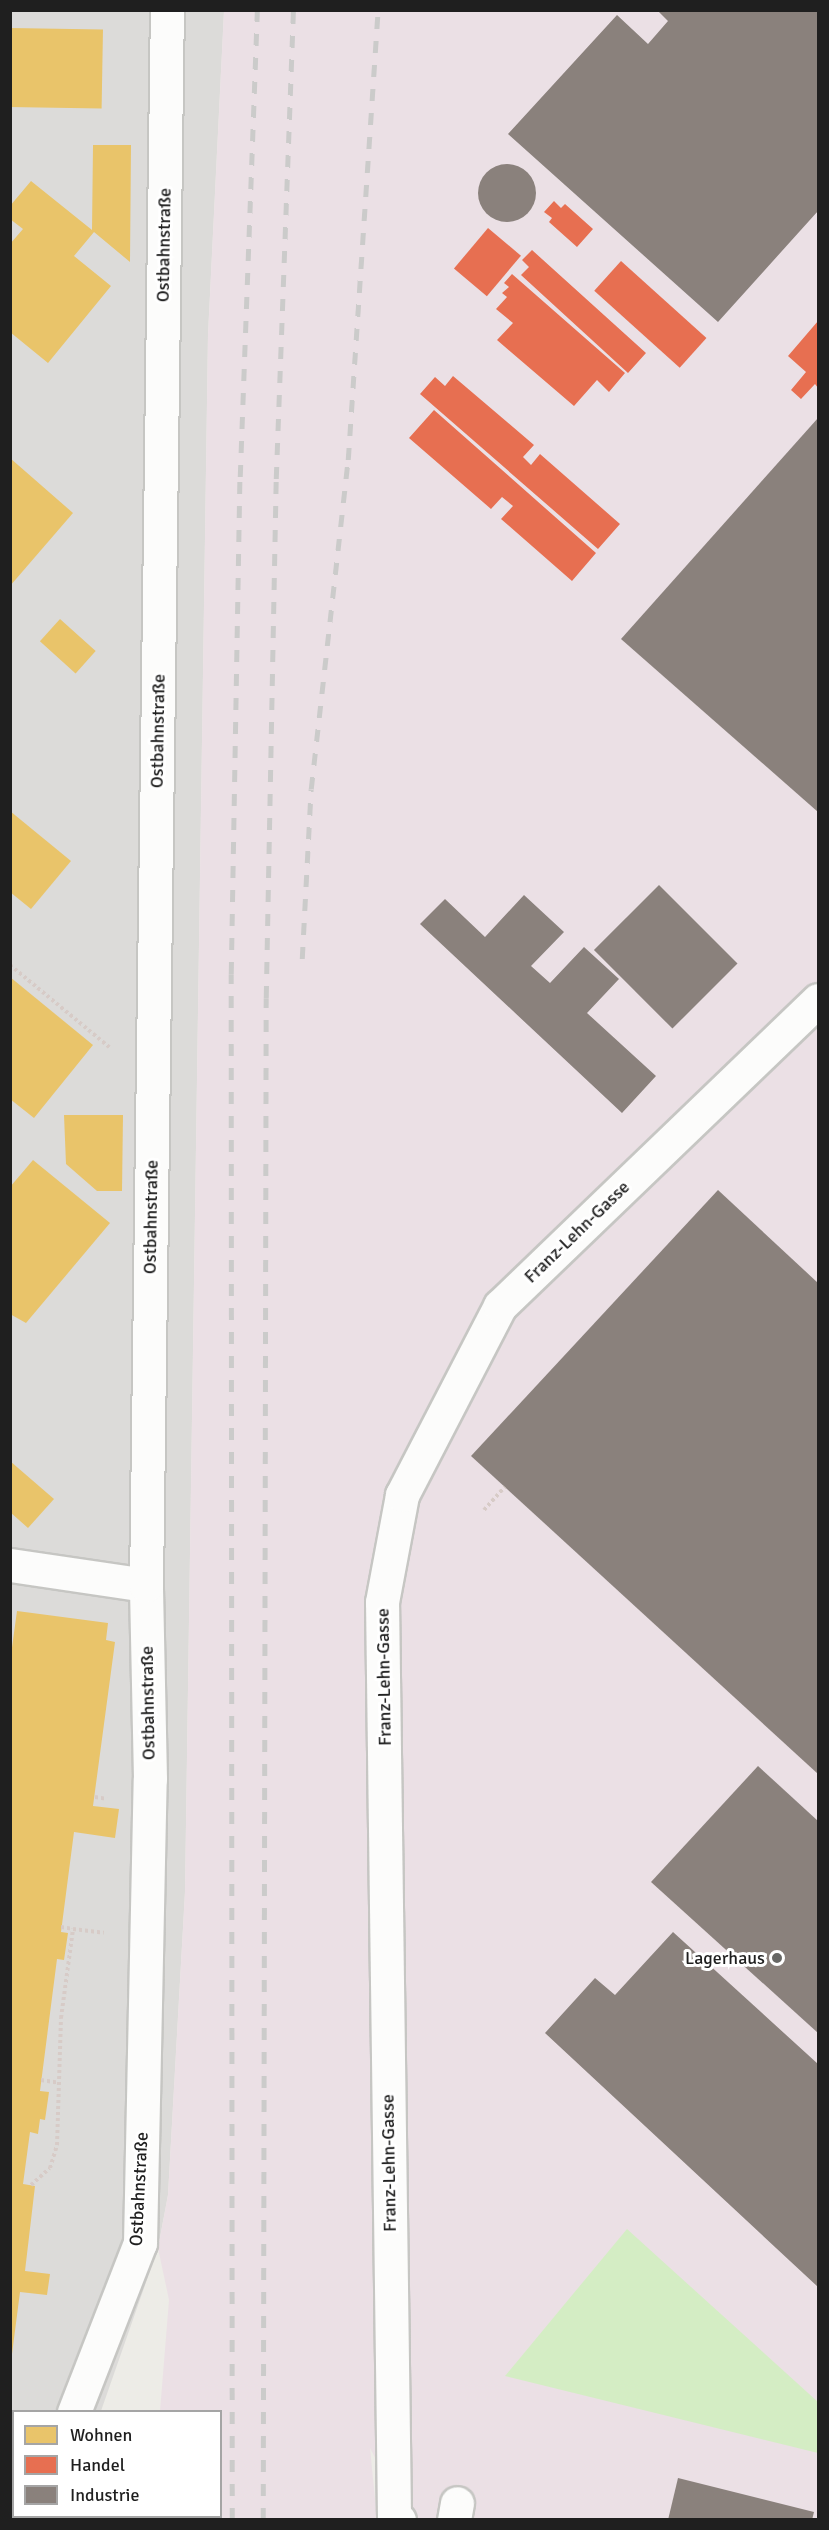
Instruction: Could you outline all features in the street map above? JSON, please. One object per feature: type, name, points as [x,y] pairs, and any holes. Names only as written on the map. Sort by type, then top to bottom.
[{"type":"street","name":"Ostbahnstraße","points":[[75,2410],[140,2243],[150,1779],[146,1586],[167,10]]},
{"type":"street","name":"Franz-Lehn-Gasse","points":[[396,2518],[382,1602],[402,1496],[500,1306],[819,1000]]},
{"type":"street","points":[[10,1565],[146,1586]]},
{"type":"path","points":[[10,964],[153,1083]]},
{"type":"path","points":[[484,1510],[505,1487]]},
{"type":"path","points":[[61,1927],[147,1938]]},
{"type":"path","points":[[31,2185],[50,2168],[57,2145],[61,2018],[73,1929]]},
{"type":"path","points":[[41,2080],[58,2083]]},
{"type":"shaded area","points":[[11,11],[224,11],[208,335],[185,1892],[168,2195],[158,2248],[101,2410],[12,2410],[12,2518],[64,2518],[11,2520]]},
{"type":"shaded area","points":[[224,11],[818,11],[818,2519],[407,2519],[370,2448],[377,2519],[152,2520],[222,2518],[222,2410],[160,2410],[169,2300],[158,2248],[168,2195],[185,1892],[208,335]]},
{"type":"green space","points":[[627,2229],[818,2402],[818,2453],[505,2376]]},
{"type":"building: Wohnen","points":[[10,28],[103,30],[102,109],[10,107]]},
{"type":"building: Wohnen","points":[[93,145],[131,145],[130,262],[94,232],[74,256],[111,286],[48,363],[10,332],[10,244],[23,229],[10,219],[10,206],[31,181],[92,230]]},
{"type":"building: Wohnen","points":[[10,458],[73,513],[10,586]]},
{"type":"building: Wohnen","points":[[60,619],[96,651],[76,673],[40,641]]},
{"type":"building: Wohnen","points":[[10,811],[71,861],[31,909],[10,892]]},
{"type":"building: Wohnen","points":[[10,977],[93,1045],[34,1118],[10,1099]]},
{"type":"building: Wohnen","points":[[64,1115],[123,1115],[122,1191],[97,1191],[66,1164]]},
{"type":"building: Wohnen","points":[[33,1160],[110,1223],[26,1323],[10,1314],[10,1187]]},
{"type":"building: Wohnen","points":[[10,1461],[54,1499],[28,1528],[10,1512]]},
{"type":"building: Wohnen","points":[[17,1611],[108,1623],[106,1640],[115,1642],[93,1806],[119,1809],[115,1838],[74,1832],[61,1932],[68,1933],[64,1960],[57,1959],[40,2091],[49,2092],[45,2120],[40,2119],[38,2134],[30,2132],[23,2184],[35,2186],[25,2271],[50,2274],[47,2295],[20,2292],[12,2354],[10,1662]]},
{"type":"building: Handel","points":[[554,201],[561,208],[565,204],[593,229],[577,247],[549,222],[552,218],[544,212]]},
{"type":"building: Handel","points":[[488,228],[521,256],[487,296],[454,269]]},
{"type":"building: Handel","points":[[532,250],[646,353],[628,373],[521,275],[529,267],[522,260]]},
{"type":"building: Handel","points":[[621,261],[706,338],[680,368],[594,291]]},
{"type":"building: Handel","points":[[512,274],[625,373],[609,392],[597,380],[574,406],[497,340],[513,323],[496,309],[507,297],[502,293],[509,287],[504,283]]},
{"type":"building: Handel","points":[[818,321],[818,388],[815,384],[801,399],[791,390],[806,372],[788,356]]},
{"type":"building: Handel","points":[[453,376],[534,445],[523,457],[531,465],[540,454],[620,524],[598,549],[420,394],[435,377],[445,386]]},
{"type":"building: Handel","points":[[434,410],[596,553],[572,581],[501,519],[513,506],[502,497],[491,509],[409,438]]},
{"type":"building: Industrie","points":[[657,10],[818,10],[818,211],[718,322],[508,134],[617,15],[648,44],[668,21]]},
{"type":"building: Industrie","points":[[507,164],[518,166],[528,172],[534,182],[536,193],[534,204],[528,214],[518,220],[507,222],[496,220],[486,214],[480,204],[478,193],[480,182],[486,172],[496,166]]},
{"type":"building: Industrie","points":[[818,418],[818,812],[621,639]]},
{"type":"building: Industrie","points":[[659,885],[737,963],[672,1029],[594,950]]},
{"type":"building: Industrie","points":[[524,895],[564,932],[531,966],[550,983],[584,947],[619,979],[587,1013],[656,1076],[622,1113],[420,924],[445,899],[485,937]]},
{"type":"building: Industrie","points":[[718,1190],[818,1283],[818,1774],[471,1456]]},
{"type":"building: Industrie","name":"Lagerhaus","points":[[758,1766],[818,1821],[818,2033],[651,1882]]},
{"type":"building: Industrie","points":[[673,1932],[818,2064],[818,2287],[545,2033],[595,1978],[615,1995]]},
{"type":"building: Industrie","points":[[678,2478],[814,2512],[812,2520],[668,2520]]},
{"type":"railway","points":[[232,2520],[231,974],[240,477],[257,10]]},
{"type":"railway","points":[[263,2520],[266,998],[276,479],[293,10]]},
{"type":"railway","points":[[302,959],[311,789],[348,460],[378,10]]},
{"type":"place","name":"Lagerhaus","points":[[777,1958]]}]
